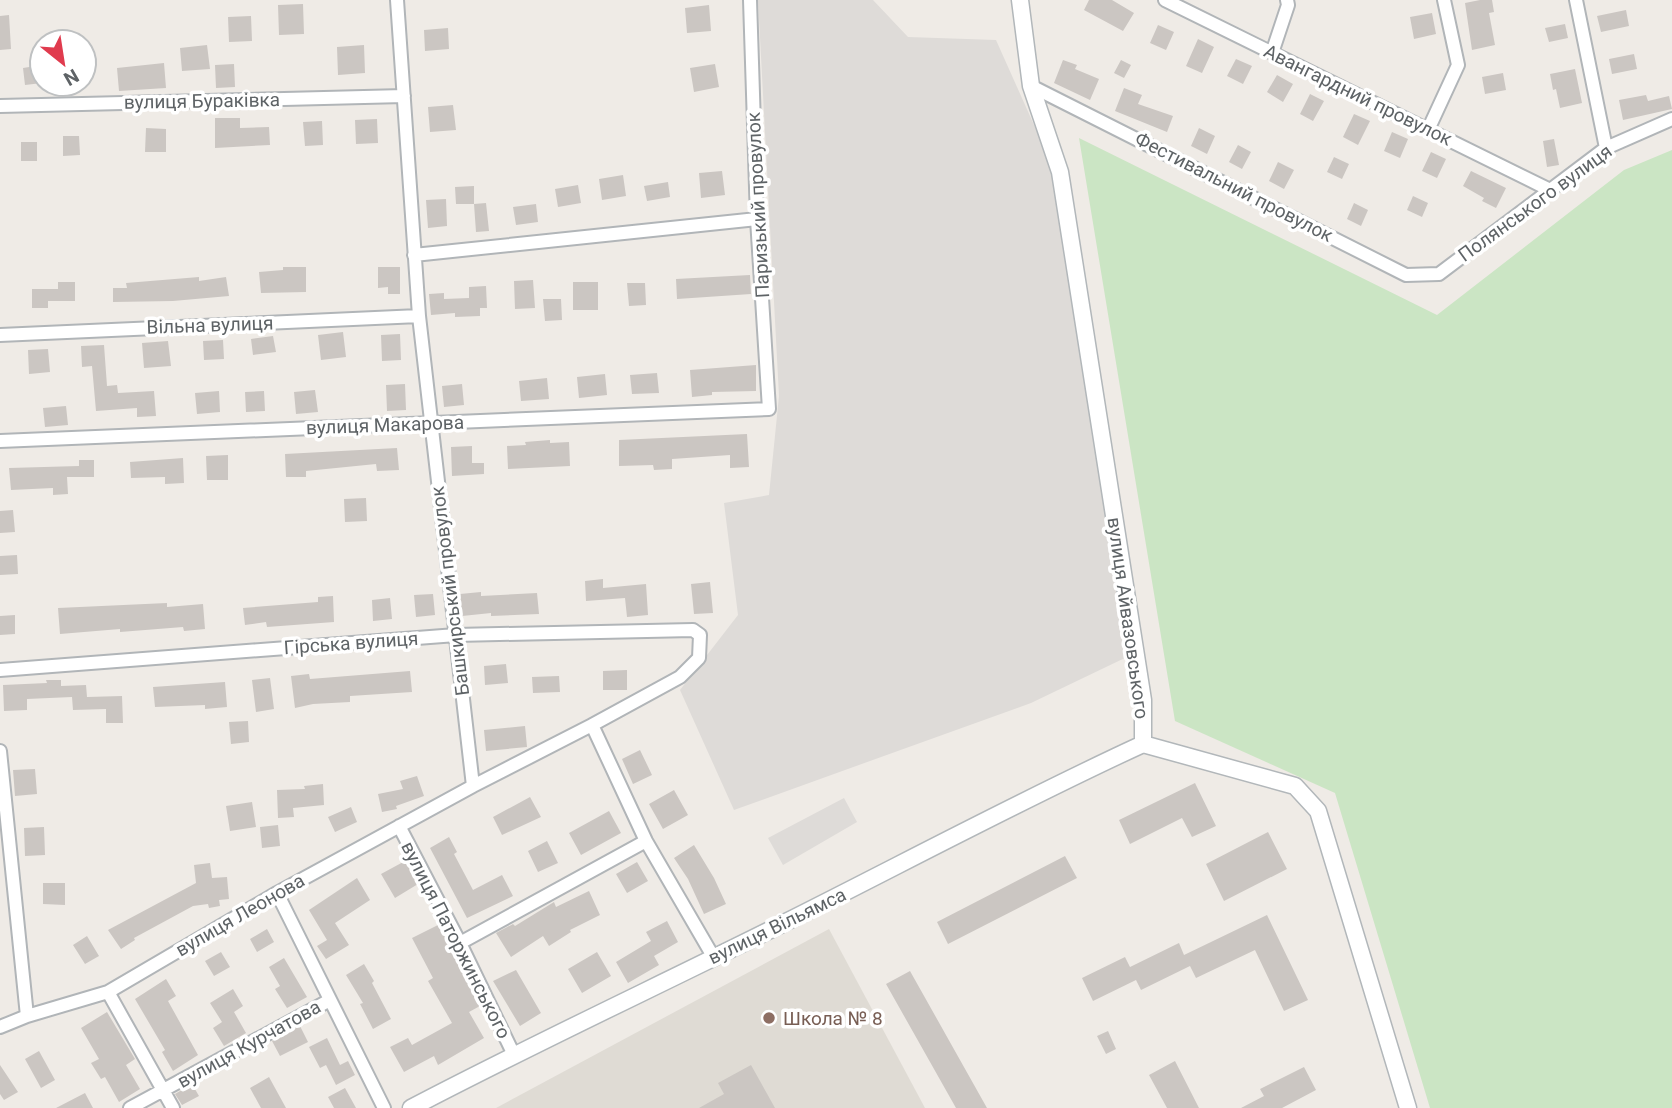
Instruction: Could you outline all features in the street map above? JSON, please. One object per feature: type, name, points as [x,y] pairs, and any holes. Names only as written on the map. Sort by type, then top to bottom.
[{"type":"street","name":"Башкирський провулок","points":[[397,0],[419,316],[472,786]]},
{"type":"street","name":"Паризький провулок","points":[[750,0],[757,219],[769,410]]},
{"type":"street","name":"вулиця Айвазовського","points":[[1020,0],[1031,86],[1060,172],[1143,700],[1143,744],[1295,786],[1318,811],[1408,1108]]},
{"type":"street","name":"Авангардний провулок","points":[[1165,0],[1550,190]]},
{"type":"street","points":[[1272,52],[1287,0]]},
{"type":"street","points":[[1429,130],[1458,65],[1444,0]]},
{"type":"street","points":[[1576,0],[1606,148]]},
{"type":"street","name":"Фестивальний провулок","points":[[1031,86],[1406,275],[1439,274]]},
{"type":"street","name":"вулиця Бураківка","points":[[0,106],[404,96]]},
{"type":"street","name":"Полянського вулиця","points":[[1439,274],[1606,148],[1672,119]]},
{"type":"street","points":[[414,255],[757,219]]},
{"type":"street","name":"Вільна вулиця","points":[[0,335],[419,316]]},
{"type":"street","name":"вулиця Макарова","points":[[0,441],[769,410]]},
{"type":"street","name":"Гірська вулиця","points":[[0,670],[456,635],[694,630],[700,635],[699,658],[680,677],[592,724]]},
{"type":"street","points":[[472,786],[592,724],[646,841],[714,958]]},
{"type":"street","name":"вулиця Вільямса","points":[[411,1108],[1066,779],[1143,744]]},
{"type":"street","points":[[0,751],[27,1016]]},
{"type":"street","name":"вулиця Леонова","points":[[1,1026],[108,992],[276,893],[472,786]]},
{"type":"street","name":"вулиця Паторжинського","points":[[399,826],[514,1055]]},
{"type":"street","points":[[460,943],[646,841]]},
{"type":"street","points":[[276,893],[384,1108]]},
{"type":"street","points":[[108,992],[173,1108]]},
{"type":"street","name":"вулиця Курчатова","points":[[130,1108],[330,1000]]},
{"type":"shaded area","points":[[758,0],[873,0],[908,37],[996,40],[1051,163],[1129,656],[1031,703],[734,810],[680,690],[738,615],[724,503],[769,495],[779,396]]},
{"type":"shaded area","points":[[844,798],[857,822],[783,865],[768,838]]},
{"type":"shaded area","name":"Школа № 8","points":[[829,929],[925,1108],[496,1108]]},
{"type":"green space","points":[[1079,138],[1437,315],[1624,170],[1672,150],[1672,1108],[1430,1108],[1335,793],[1175,721]]},
{"type":"building","points":[[1089,0],[1112,0],[1134,13],[1123,31],[1084,10]]},
{"type":"building","points":[[1492,0],[1494,12],[1489,13],[1495,45],[1472,50],[1465,3]]},
{"type":"building","points":[[303,4],[304,34],[279,35],[278,5]]},
{"type":"building","points":[[709,5],[711,31],[687,33],[685,8]]},
{"type":"building","points":[[1626,10],[1629,26],[1601,32],[1597,16]]},
{"type":"building","points":[[1432,13],[1436,34],[1414,39],[1410,17]]},
{"type":"building","points":[[9,15],[11,49],[0,50],[0,16]]},
{"type":"building","points":[[251,16],[252,41],[229,42],[228,17]]},
{"type":"building","points":[[1565,24],[1568,38],[1549,42],[1545,28]]},
{"type":"building","points":[[1158,25],[1174,32],[1166,50],[1150,43]]},
{"type":"building","points":[[448,28],[449,49],[425,51],[424,30]]},
{"type":"building","points":[[1198,39],[1214,47],[1202,73],[1186,66]]},
{"type":"building","points":[[207,45],[210,69],[182,71],[180,48]]},
{"type":"building","points":[[364,45],[365,73],[338,75],[337,47]]},
{"type":"building","points":[[1634,54],[1637,69],[1612,74],[1609,59]]},
{"type":"building","points":[[1236,59],[1252,66],[1243,84],[1227,76]]},
{"type":"building","points":[[1063,60],[1077,65],[1075,69],[1099,79],[1090,100],[1054,83]]},
{"type":"building","points":[[1121,60],[1131,65],[1124,78],[1114,73]]},
{"type":"building","points":[[164,63],[166,88],[119,91],[117,68]]},
{"type":"building","points":[[234,64],[235,87],[216,88],[215,65]]},
{"type":"building","points":[[715,64],[719,87],[694,92],[690,68]]},
{"type":"building","points":[[28,67],[28,85],[25,85],[23,68]]},
{"type":"building","points":[[1575,69],[1582,103],[1560,108],[1550,74]]},
{"type":"building","points":[[1503,73],[1506,90],[1485,94],[1482,77]]},
{"type":"building","points":[[1277,75],[1293,84],[1283,102],[1267,92]]},
{"type":"building","points":[[1124,88],[1142,95],[1138,104],[1173,116],[1167,132],[1115,111]]},
{"type":"building","points":[[1310,94],[1324,101],[1313,121],[1300,114]]},
{"type":"building","points":[[1646,95],[1648,101],[1669,96],[1672,109],[1623,120],[1619,100]]},
{"type":"building","points":[[453,105],[456,130],[430,132],[428,107]]},
{"type":"building","points":[[1354,114],[1370,121],[1358,145],[1343,137]]},
{"type":"building","points":[[215,118],[240,118],[240,128],[269,127],[270,145],[215,148]]},
{"type":"building","points":[[377,119],[378,143],[356,144],[355,120]]},
{"type":"building","points":[[322,121],[323,145],[305,146],[303,122]]},
{"type":"building","points":[[146,128],[166,129],[166,152],[145,152]]},
{"type":"building","points":[[1199,128],[1215,136],[1207,154],[1191,146]]},
{"type":"building","points":[[1392,132],[1408,139],[1400,158],[1384,151]]},
{"type":"building","points":[[63,136],[79,136],[80,155],[63,156]]},
{"type":"building","points":[[1554,139],[1559,165],[1547,167],[1543,141]]},
{"type":"building","points":[[21,142],[37,142],[37,161],[21,161]]},
{"type":"building","points":[[1238,145],[1251,152],[1242,169],[1229,162]]},
{"type":"building","points":[[1431,152],[1446,159],[1437,178],[1422,171]]},
{"type":"building","points":[[1334,157],[1349,164],[1342,179],[1327,172]]},
{"type":"building","points":[[1278,162],[1294,170],[1284,189],[1269,181]]},
{"type":"building","points":[[722,171],[725,195],[701,198],[699,173]]},
{"type":"building","points":[[1471,171],[1506,188],[1496,208],[1463,186]]},
{"type":"building","points":[[623,175],[626,196],[602,200],[599,179]]},
{"type":"building","points":[[668,182],[670,197],[647,201],[644,186]]},
{"type":"building","points":[[578,185],[581,203],[558,207],[555,189]]},
{"type":"building","points":[[474,186],[474,204],[456,204],[455,187]]},
{"type":"building","points":[[1413,196],[1428,203],[1422,217],[1407,210]]},
{"type":"building","points":[[446,199],[447,226],[428,228],[426,200]]},
{"type":"building","points":[[486,203],[489,231],[476,232],[474,204]]},
{"type":"building","points":[[1354,203],[1368,210],[1361,226],[1347,219]]},
{"type":"building","points":[[536,204],[538,222],[516,225],[513,207]]},
{"type":"building","points":[[283,267],[306,267],[306,292],[261,293],[259,272],[283,270]]},
{"type":"building","points":[[378,267],[400,267],[400,294],[388,294],[388,287],[378,288]]},
{"type":"building","points":[[750,275],[751,294],[677,299],[676,279]]},
{"type":"building","points":[[199,277],[199,281],[226,277],[229,296],[173,301],[113,302],[113,288],[127,288],[126,283]]},
{"type":"building","points":[[533,280],[535,308],[515,309],[514,281]]},
{"type":"building","points":[[58,282],[75,282],[75,301],[48,301],[48,308],[32,308],[32,289],[58,289]]},
{"type":"building","points":[[573,282],[598,282],[598,310],[573,310]]},
{"type":"building","points":[[627,283],[645,283],[646,305],[629,306]]},
{"type":"building","points":[[486,286],[487,308],[480,308],[480,316],[455,317],[455,313],[431,315],[429,294],[444,293],[444,299],[469,298],[469,287]]},
{"type":"building","points":[[543,299],[561,299],[562,320],[545,321]]},
{"type":"building","points":[[343,332],[346,357],[321,360],[318,335]]},
{"type":"building","points":[[400,334],[401,360],[382,361],[381,335]]},
{"type":"building","points":[[273,336],[276,352],[253,355],[251,339]]},
{"type":"building","points":[[223,340],[224,359],[204,360],[203,341]]},
{"type":"building","points":[[168,341],[171,366],[144,368],[142,343]]},
{"type":"building","points":[[104,345],[107,386],[117,385],[118,393],[154,391],[156,416],[137,417],[137,408],[96,411],[92,366],[82,367],[81,346]]},
{"type":"building","points":[[48,349],[50,372],[29,374],[28,350]]},
{"type":"building","points":[[756,365],[756,391],[712,392],[712,395],[692,397],[690,370]]},
{"type":"building","points":[[657,373],[659,393],[632,394],[630,375]]},
{"type":"building","points":[[605,374],[607,395],[579,398],[577,377]]},
{"type":"building","points":[[547,378],[549,399],[521,401],[519,381]]},
{"type":"building","points":[[405,384],[406,410],[387,411],[386,385]]},
{"type":"building","points":[[462,384],[464,405],[444,407],[442,386]]},
{"type":"building","points":[[315,390],[318,412],[296,414],[294,392]]},
{"type":"building","points":[[219,391],[220,412],[197,414],[195,393]]},
{"type":"building","points":[[264,391],[265,411],[246,412],[245,392]]},
{"type":"building","points":[[66,406],[68,425],[45,427],[43,408]]},
{"type":"building","points":[[747,434],[749,467],[730,468],[730,455],[672,459],[672,469],[654,470],[653,465],[619,466],[619,440]]},
{"type":"building","points":[[550,440],[550,443],[569,442],[570,466],[508,469],[507,446]]},
{"type":"building","points":[[472,446],[472,463],[484,463],[484,474],[452,476],[451,447]]},
{"type":"building","points":[[397,448],[399,470],[377,471],[376,464],[306,471],[306,477],[286,477],[285,454]]},
{"type":"building","points":[[228,455],[228,480],[207,480],[206,456]]},
{"type":"building","points":[[183,458],[184,483],[165,484],[165,477],[131,478],[130,462]]},
{"type":"building","points":[[79,460],[94,460],[94,477],[67,477],[68,494],[53,495],[53,488],[11,490],[9,468],[79,466]]},
{"type":"building","points":[[366,498],[367,521],[345,522],[344,499]]},
{"type":"building","points":[[13,510],[15,532],[0,533],[0,511]]},
{"type":"building","points":[[17,555],[18,574],[0,575],[0,556]]},
{"type":"building","points":[[603,579],[603,588],[646,584],[648,615],[627,617],[625,598],[586,601],[585,581]]},
{"type":"building","points":[[710,582],[713,613],[694,614],[691,584]]},
{"type":"building","points":[[481,592],[481,596],[537,593],[539,614],[491,616],[491,613],[462,616],[460,594]]},
{"type":"building","points":[[433,594],[435,615],[416,617],[414,595]]},
{"type":"building","points":[[333,596],[334,622],[267,627],[266,622],[245,625],[243,608],[318,602],[318,597]]},
{"type":"building","points":[[390,598],[392,619],[373,621],[372,600]]},
{"type":"building","points":[[167,603],[167,607],[203,604],[205,629],[184,631],[183,627],[120,632],[120,629],[60,634],[58,608]]},
{"type":"building","points":[[15,615],[15,634],[0,635],[0,616]]},
{"type":"building","points":[[506,664],[508,683],[485,685],[484,666]]},
{"type":"building","points":[[627,670],[627,690],[603,690],[603,671]]},
{"type":"building","points":[[410,671],[412,692],[350,696],[350,702],[295,708],[291,676],[309,674],[310,679]]},
{"type":"building","points":[[559,676],[560,692],[533,693],[532,677]]},
{"type":"building","points":[[270,678],[274,709],[256,712],[252,680]]},
{"type":"building","points":[[46,680],[61,680],[61,686],[86,685],[87,697],[122,696],[123,723],[106,723],[106,709],[73,710],[72,697],[27,699],[27,710],[4,711],[3,685],[47,683]]},
{"type":"building","points":[[225,682],[227,707],[155,707],[153,687]]},
{"type":"building","points":[[248,721],[249,742],[231,744],[229,722]]},
{"type":"building","points":[[525,726],[527,747],[486,751],[484,730]]},
{"type":"building","points":[[640,750],[652,775],[633,784],[622,759]]},
{"type":"building","points":[[35,769],[37,794],[15,796],[13,770]]},
{"type":"building","points":[[417,776],[424,796],[396,806],[397,809],[382,812],[378,794],[403,789],[400,781]]},
{"type":"building","points":[[1195,783],[1216,826],[1192,837],[1182,818],[1130,844],[1119,820]]},
{"type":"building","points":[[323,784],[324,805],[293,808],[294,817],[278,818],[277,790],[305,789],[304,786]]},
{"type":"building","points":[[674,790],[688,815],[663,829],[649,804]]},
{"type":"building","points":[[530,797],[541,817],[502,835],[493,817]]},
{"type":"building","points":[[252,802],[256,827],[230,831],[226,806]]},
{"type":"building","points":[[351,807],[357,822],[335,832],[328,817]]},
{"type":"building","points":[[609,811],[621,833],[581,855],[569,833]]},
{"type":"building","points":[[278,825],[280,846],[262,848],[260,827]]},
{"type":"building","points":[[44,827],[45,855],[25,856],[24,828]]},
{"type":"building","points":[[1268,832],[1287,869],[1224,901],[1206,864]]},
{"type":"building","points":[[449,837],[457,852],[454,854],[473,890],[502,875],[513,896],[467,918],[430,848]]},
{"type":"building","points":[[547,841],[558,863],[538,872],[528,851]]},
{"type":"building","points":[[694,845],[726,904],[704,914],[688,879],[674,858]]},
{"type":"building","points":[[1065,856],[1077,878],[948,944],[937,922]]},
{"type":"building","points":[[405,861],[418,884],[395,898],[381,874]]},
{"type":"building","points":[[637,862],[648,881],[627,893],[616,874]]},
{"type":"building","points":[[210,863],[212,878],[227,877],[229,899],[219,900],[220,906],[193,906],[134,938],[135,940],[121,949],[108,930],[196,883],[194,865]]},
{"type":"building","points":[[357,878],[370,900],[335,923],[349,945],[326,959],[317,946],[327,940],[309,910]]},
{"type":"building","points":[[43,883],[65,883],[65,905],[43,904]]},
{"type":"building","points":[[589,891],[600,915],[570,930],[571,932],[549,946],[543,936],[511,957],[496,933],[513,924],[515,926],[554,902],[556,907]]},
{"type":"building","points":[[1267,915],[1308,1000],[1284,1011],[1255,950],[1196,978],[1190,966],[1141,990],[1136,980],[1093,1001],[1082,978],[1125,957],[1130,967],[1179,943],[1184,955]]},
{"type":"building","points":[[667,921],[678,942],[654,956],[659,965],[628,983],[616,962],[651,941],[646,932]]},
{"type":"building","points":[[440,924],[480,1006],[469,1012],[484,1038],[438,1065],[434,1056],[404,1072],[390,1047],[408,1038],[412,1045],[452,1023],[428,981],[433,978],[412,938]]},
{"type":"building","points":[[267,929],[274,942],[257,952],[250,939]]},
{"type":"building","points":[[87,936],[99,956],[85,964],[73,945]]},
{"type":"building","points":[[221,952],[230,967],[214,976],[205,961]]},
{"type":"building","points":[[597,952],[611,976],[582,993],[568,969]]},
{"type":"building","points":[[284,958],[307,997],[287,1008],[275,989],[280,986],[269,967]]},
{"type":"building","points":[[364,964],[391,1019],[373,1029],[360,1004],[363,1003],[346,975]]},
{"type":"building","points":[[516,970],[541,1013],[520,1026],[493,981]]},
{"type":"building","points":[[910,971],[987,1108],[956,1108],[886,984]]},
{"type":"building","points":[[166,979],[176,996],[168,1001],[198,1055],[173,1071],[162,1052],[165,1050],[135,999]]},
{"type":"building","points":[[233,989],[243,1006],[234,1012],[246,1033],[224,1046],[213,1028],[222,1022],[210,1003]]},
{"type":"building","points":[[107,1012],[135,1059],[126,1065],[140,1089],[119,1102],[105,1077],[101,1079],[91,1063],[99,1059],[81,1028]]},
{"type":"building","points":[[300,1026],[308,1042],[280,1056],[272,1041]]},
{"type":"building","points":[[1108,1031],[1116,1049],[1106,1054],[1097,1036]]},
{"type":"building","points":[[327,1038],[340,1065],[348,1061],[355,1075],[336,1085],[326,1065],[320,1068],[309,1047]]},
{"type":"building","points":[[39,1051],[55,1080],[41,1088],[25,1059]]},
{"type":"building","points":[[1175,1061],[1199,1108],[1167,1108],[1149,1075]]},
{"type":"building","points":[[0,1065],[18,1092],[4,1100],[0,1094]]},
{"type":"building","points":[[751,1065],[775,1108],[699,1108],[724,1094],[718,1083]]},
{"type":"building","points":[[1304,1067],[1316,1090],[1282,1108],[1241,1108],[1264,1096],[1260,1089]]},
{"type":"building","points":[[269,1077],[286,1108],[261,1108],[250,1088]]},
{"type":"building","points":[[192,1084],[199,1096],[182,1105],[175,1094]]},
{"type":"building","points":[[345,1088],[356,1108],[334,1108],[328,1097]]},
{"type":"building","points":[[85,1093],[93,1108],[56,1108]]},
{"type":"place","name":"Школа № 8","points":[[769,1018]]}]
